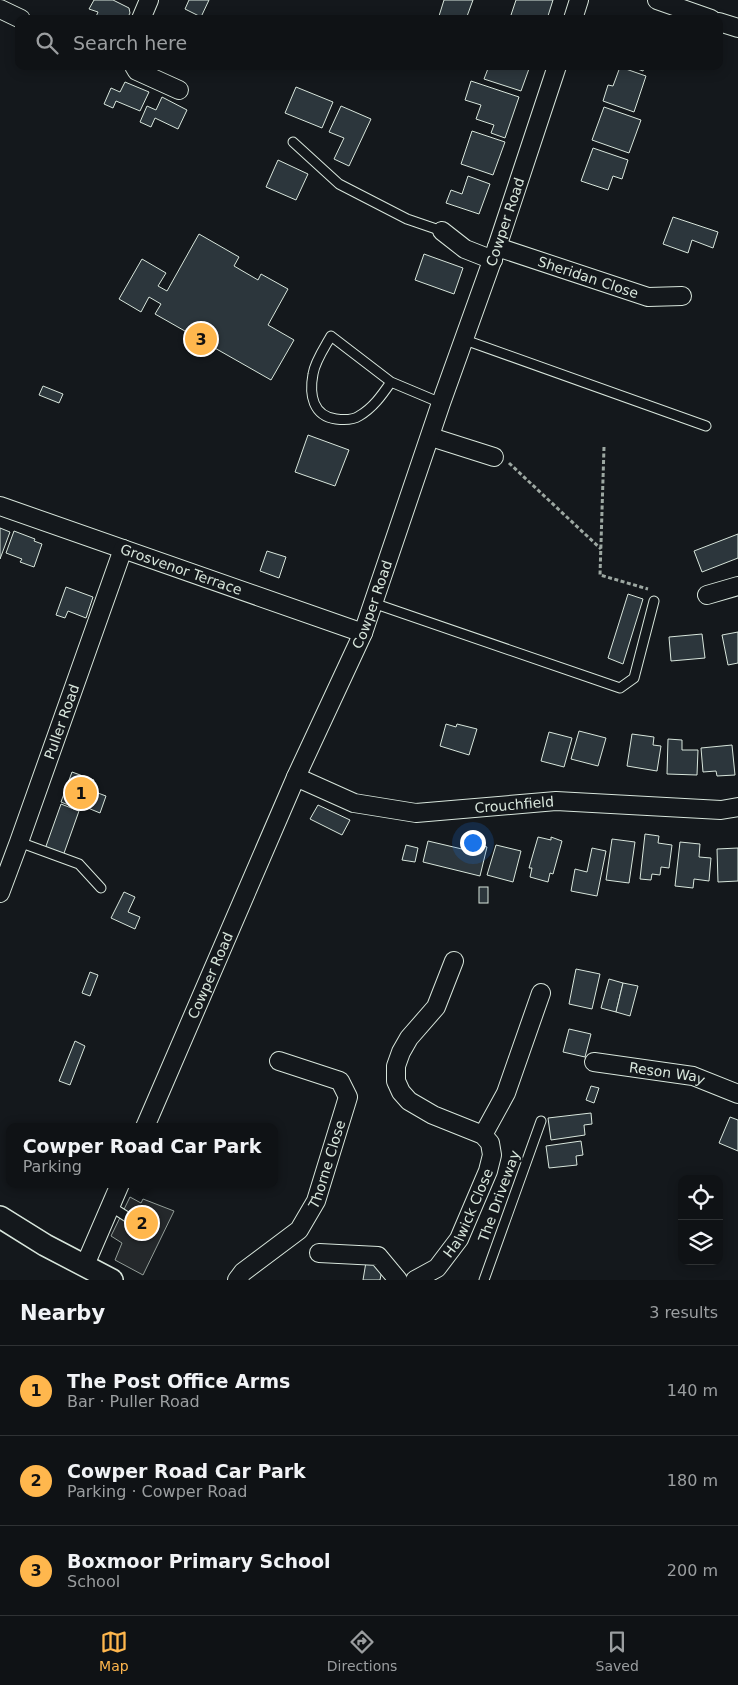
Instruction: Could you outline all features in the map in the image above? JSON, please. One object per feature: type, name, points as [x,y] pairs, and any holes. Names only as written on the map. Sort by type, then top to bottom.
[{"type":"street","points":[[143,15],[149,0]]},
{"type":"street","points":[[574,15],[579,0]]},
{"type":"street","points":[[657,0],[700,15]]},
{"type":"street","points":[[0,9],[15,16]]},
{"type":"street","points":[[723,23],[738,28]]},
{"type":"street","points":[[136,70],[179,90]]},
{"type":"street","name":"Cowper Road","points":[[147,1123],[296,777],[363,633],[495,254],[556,70]]},
{"type":"street","name":"Sheridan Close","points":[[442,231],[465,249],[495,254],[648,297],[682,296]]},
{"type":"street","points":[[431,437],[494,457]]},
{"type":"street","name":"Grosvenor Terrace","points":[[0,506],[363,633]]},
{"type":"street","name":"Puller Road","points":[[0,893],[123,549]]},
{"type":"street","points":[[707,595],[738,586]]},
{"type":"street","name":"Crouchfield","points":[[296,777],[354,803],[416,813],[556,801],[721,810],[738,807]]},
{"type":"street","points":[[454,961],[436,1007],[409,1038],[400,1052],[396,1066],[396,1081],[401,1092],[409,1101],[433,1115],[483,1135],[506,1093],[541,993]]},
{"type":"street","name":"Thorne Close","points":[[237,1280],[243,1272],[299,1230],[316,1201],[348,1097],[340,1081],[279,1061]]},
{"type":"street","name":"Reson Way","points":[[594,1062],[693,1076],[738,1094]]},
{"type":"street","name":"Halwick Close","points":[[415,1280],[437,1268],[459,1239],[488,1171],[492,1155],[490,1143],[483,1135]]},
{"type":"street","points":[[85,1265],[118,1188]]},
{"type":"street","points":[[0,1217],[39,1242],[112,1280]]},
{"type":"street","points":[[319,1253],[378,1256],[398,1280]]},
{"type":"lane","points":[[293,142],[340,184],[407,219],[442,231]]},
{"type":"lane","points":[[391,382],[371,407],[358,417],[343,420],[328,418],[316,409],[311,392],[313,372],[332,336],[391,382],[442,403]]},
{"type":"lane","points":[[465,340],[706,426]]},
{"type":"lane","points":[[373,603],[620,688],[634,678],[654,601]]},
{"type":"lane","points":[[19,842],[78,864],[101,888]]},
{"type":"lane","name":"The Driveway","points":[[484,1280],[541,1121]]},
{"type":"lane","points":[[110,1206],[146,1229]]},
{"type":"path","points":[[604,448],[600,574],[652,590],[654,601]]},
{"type":"path","points":[[494,457],[505,460],[602,550]]},
{"type":"shaded area","points":[[130,1197],[141,1203],[143,1199],[174,1211],[143,1275],[115,1260],[122,1243],[111,1236]]},
{"type":"building","points":[[94,0],[113,0],[129,8],[130,13],[129,15],[97,15],[98,12],[89,9]]},
{"type":"building","points":[[189,0],[209,0],[202,15],[197,15],[185,9]]},
{"type":"building","points":[[444,0],[473,0],[467,15],[439,15]]},
{"type":"building","points":[[516,0],[553,0],[548,15],[511,15]]},
{"type":"building","points":[[487,70],[529,70],[521,91],[484,79]]},
{"type":"building","points":[[619,70],[629,70],[646,76],[634,112],[603,101],[608,85],[613,86]]},
{"type":"building","points":[[471,81],[519,97],[505,138],[491,133],[494,125],[476,119],[481,105],[465,100]]},
{"type":"building","points":[[125,82],[149,92],[140,111],[116,101],[113,108],[104,104],[111,88],[120,92]]},
{"type":"building","points":[[296,87],[333,102],[322,128],[285,113]]},
{"type":"building","points":[[162,97],[187,110],[178,129],[155,118],[151,127],[140,122],[147,106],[156,110]]},
{"type":"building","points":[[341,106],[371,119],[349,166],[334,159],[344,138],[329,132]]},
{"type":"building","points":[[604,107],[641,120],[629,153],[592,140]]},
{"type":"building","points":[[472,131],[505,142],[493,175],[461,164]]},
{"type":"building","points":[[593,148],[628,160],[622,179],[613,176],[608,190],[581,181]]},
{"type":"building","points":[[278,160],[308,174],[296,200],[266,187]]},
{"type":"building","points":[[468,176],[490,184],[479,214],[446,203],[451,190],[462,194]]},
{"type":"building","points":[[673,217],[718,232],[713,248],[692,240],[688,253],[663,244]]},
{"type":"building","points":[[199,234],[239,257],[234,266],[258,280],[261,274],[288,289],[268,325],[294,340],[271,380],[155,314],[161,304],[149,297],[141,312],[119,299],[142,259],[166,273],[158,286],[167,291]]},
{"type":"building","points":[[424,254],[463,268],[454,294],[415,280]]},
{"type":"building","points":[[43,386],[63,394],[59,403],[39,395]]},
{"type":"building","points":[[308,435],[349,450],[335,486],[295,472]]},
{"type":"building","points":[[0,528],[10,532],[0,559]]},
{"type":"building","points":[[14,531],[35,539],[34,541],[42,544],[34,567],[20,562],[22,559],[6,553]]},
{"type":"building","points":[[738,534],[738,558],[702,572],[694,551]]},
{"type":"building","points":[[267,551],[286,557],[279,578],[260,571]]},
{"type":"building","points":[[66,587],[93,597],[86,618],[68,611],[65,618],[56,615]]},
{"type":"building","points":[[628,594],[643,599],[623,664],[608,658]]},
{"type":"building","points":[[738,632],[738,663],[728,665],[722,635]]},
{"type":"building","points":[[702,634],[705,658],[671,661],[669,637]]},
{"type":"building","points":[[446,724],[456,727],[457,724],[477,729],[469,755],[440,746]]},
{"type":"building","points":[[579,731],[606,738],[598,766],[571,759]]},
{"type":"building","points":[[549,732],[572,738],[564,767],[541,761]]},
{"type":"building","points":[[632,734],[654,737],[653,745],[661,746],[657,771],[627,766]]},
{"type":"building","points":[[668,739],[682,740],[682,750],[698,750],[697,775],[667,774]]},
{"type":"building","points":[[732,745],[735,775],[717,776],[716,771],[703,772],[701,748]]},
{"type":"building","points":[[72,772],[94,780],[90,790],[106,796],[100,813],[83,806],[81,810],[61,802]]},
{"type":"building","points":[[61,804],[79,811],[63,856],[45,849]]},
{"type":"building","points":[[318,805],[350,820],[342,835],[310,819]]},
{"type":"building","points":[[645,834],[659,836],[658,843],[672,845],[669,868],[661,867],[660,875],[652,874],[651,880],[640,879]]},
{"type":"building","points":[[538,837],[551,840],[551,837],[562,841],[553,874],[550,873],[548,882],[530,877],[532,868],[529,868]]},
{"type":"building","points":[[612,839],[635,842],[629,883],[606,880]]},
{"type":"building","points":[[428,841],[462,849],[464,841],[487,847],[480,876],[423,862]]},
{"type":"building","points":[[680,842],[700,844],[699,857],[711,858],[709,881],[694,879],[693,888],[675,886]]},
{"type":"building","points":[[406,845],[418,848],[415,862],[402,860]]},
{"type":"building","points":[[496,845],[521,851],[513,882],[487,875]]},
{"type":"building","points":[[592,848],[606,851],[597,896],[571,891],[575,869],[587,872]]},
{"type":"building","points":[[738,848],[738,881],[718,882],[717,849]]},
{"type":"building","points":[[479,887],[488,887],[488,903],[479,903]]},
{"type":"building","points":[[124,892],[135,897],[128,912],[140,917],[135,929],[111,918]]},
{"type":"building","points":[[576,969],[600,974],[592,1009],[569,1004]]},
{"type":"building","points":[[90,972],[98,975],[90,996],[82,993]]},
{"type":"building","points":[[609,979],[623,983],[616,1012],[601,1008]]},
{"type":"building","points":[[623,983],[638,986],[630,1016],[616,1012]]},
{"type":"building","points":[[569,1029],[591,1034],[585,1057],[563,1052]]},
{"type":"building","points":[[75,1041],[85,1046],[70,1085],[59,1081]]},
{"type":"building","points":[[591,1086],[599,1088],[594,1103],[586,1100]]},
{"type":"building","points":[[591,1113],[592,1124],[584,1125],[585,1135],[551,1140],[548,1118]]},
{"type":"building","points":[[730,1117],[738,1120],[738,1151],[719,1143]]},
{"type":"building","points":[[581,1141],[583,1155],[576,1156],[577,1165],[549,1168],[546,1146]]},
{"type":"building","points":[[366,1262],[383,1265],[380,1280],[363,1280]]},
{"type":"place","name":"Boxmoor Primary School","points":[[201,339]]},
{"type":"place","name":"The Post Office Arms","points":[[81,793]]},
{"type":"place","name":"Cowper Road Car Park","points":[[142,1223]]}]
